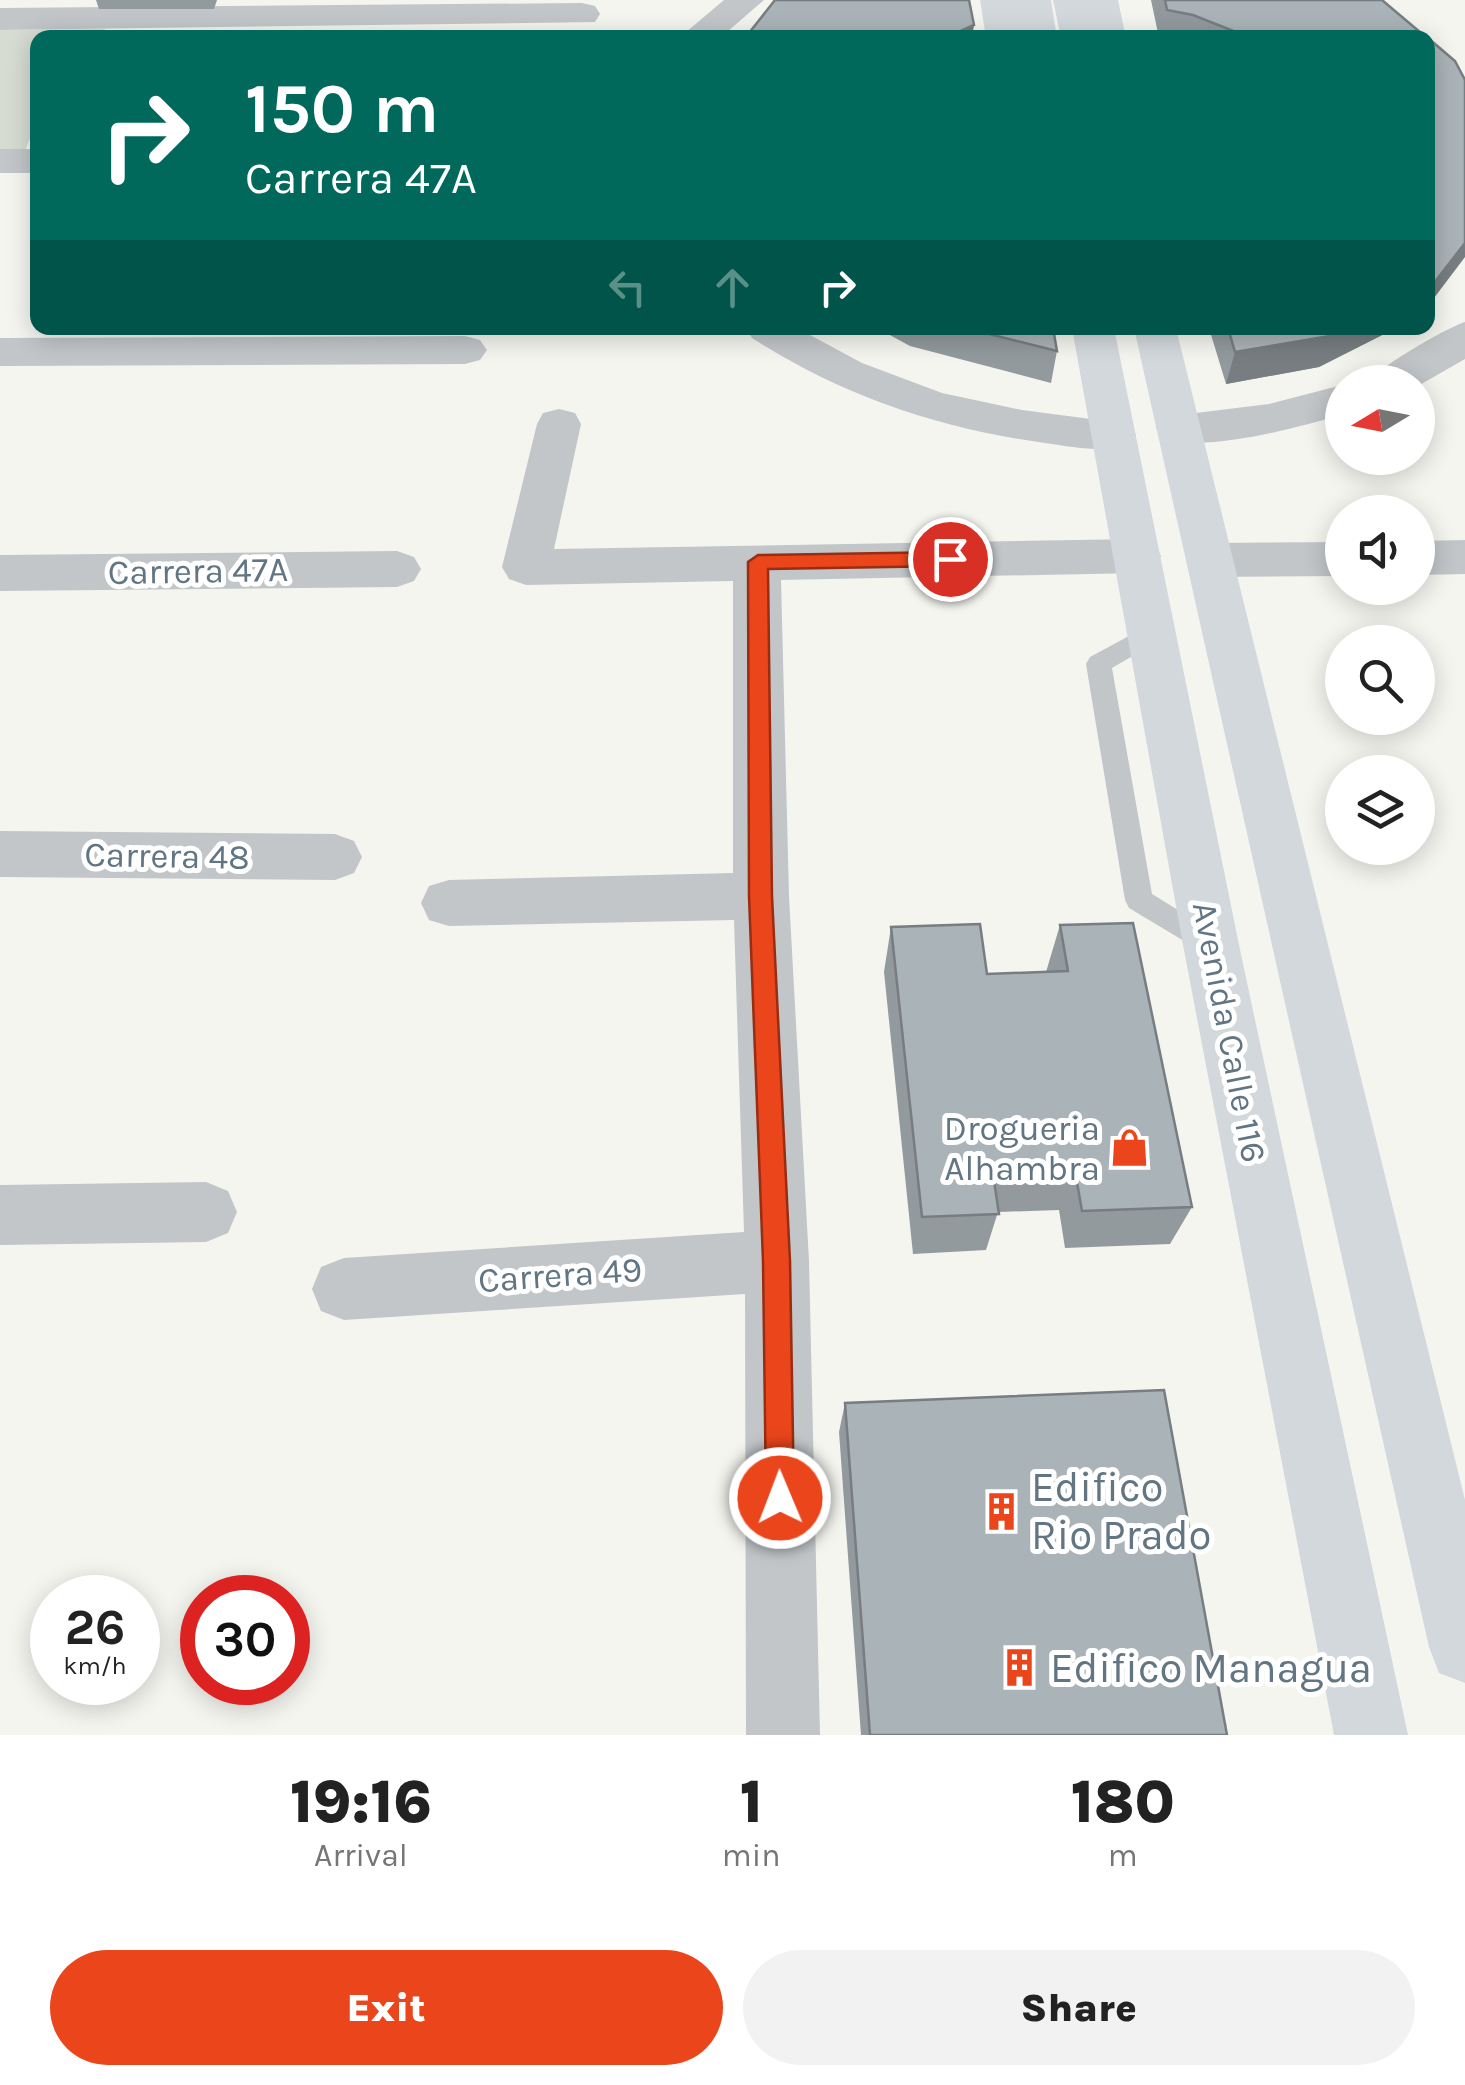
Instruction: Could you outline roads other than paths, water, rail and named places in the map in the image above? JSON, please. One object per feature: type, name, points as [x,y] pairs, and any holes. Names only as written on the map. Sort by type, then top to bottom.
[{"type":"main road","points":[[998,0],[1003,30]]},
{"type":"main road","points":[[1033,0],[1038,30]]},
{"type":"main road","points":[[1071,0],[1078,30]]},
{"type":"main road","points":[[1100,0],[1106,30]]},
{"type":"main road","name":"Avenida Calle 116","points":[[1093,335],[1211,945],[1371,1735]]},
{"type":"main road","points":[[1157,335],[1465,1647]]},
{"type":"street","points":[[707,30],[746,0]]},
{"type":"street","points":[[0,19],[582,14]]},
{"type":"street","points":[[0,161],[30,161]]},
{"type":"street","points":[[776,335],[801,352],[882,390],[975,418],[1113,435]]},
{"type":"street","points":[[1423,365],[1465,336]]},
{"type":"street","points":[[0,352],[465,350]]},
{"type":"street","points":[[1178,428],[1270,419],[1325,404]]},
{"type":"street","points":[[560,424],[526,567],[1136,556]]},
{"type":"street","points":[[1435,558],[1465,558]]},
{"type":"street","points":[[1210,560],[1325,559]]},
{"type":"street","points":[[758,562],[761,896],[776,1261],[783,1735]]},
{"type":"street","name":"Carrera 47A","points":[[0,574],[397,569]]},
{"type":"street","name":"Carrera 48","points":[[0,854],[335,858]]},
{"type":"street","points":[[449,903],[761,896]]},
{"type":"street","points":[[0,1215],[206,1212]]},
{"type":"street","name":"Carrera 49","points":[[344,1289],[776,1261]]},
{"type":"place","name":"Drogueria Alhambra","points":[[1130,1148]]},
{"type":"place","name":"Edifico Rio Prado","points":[[1001,1511]]},
{"type":"place","name":"Edifico Managua","points":[[1020,1668]]}]
